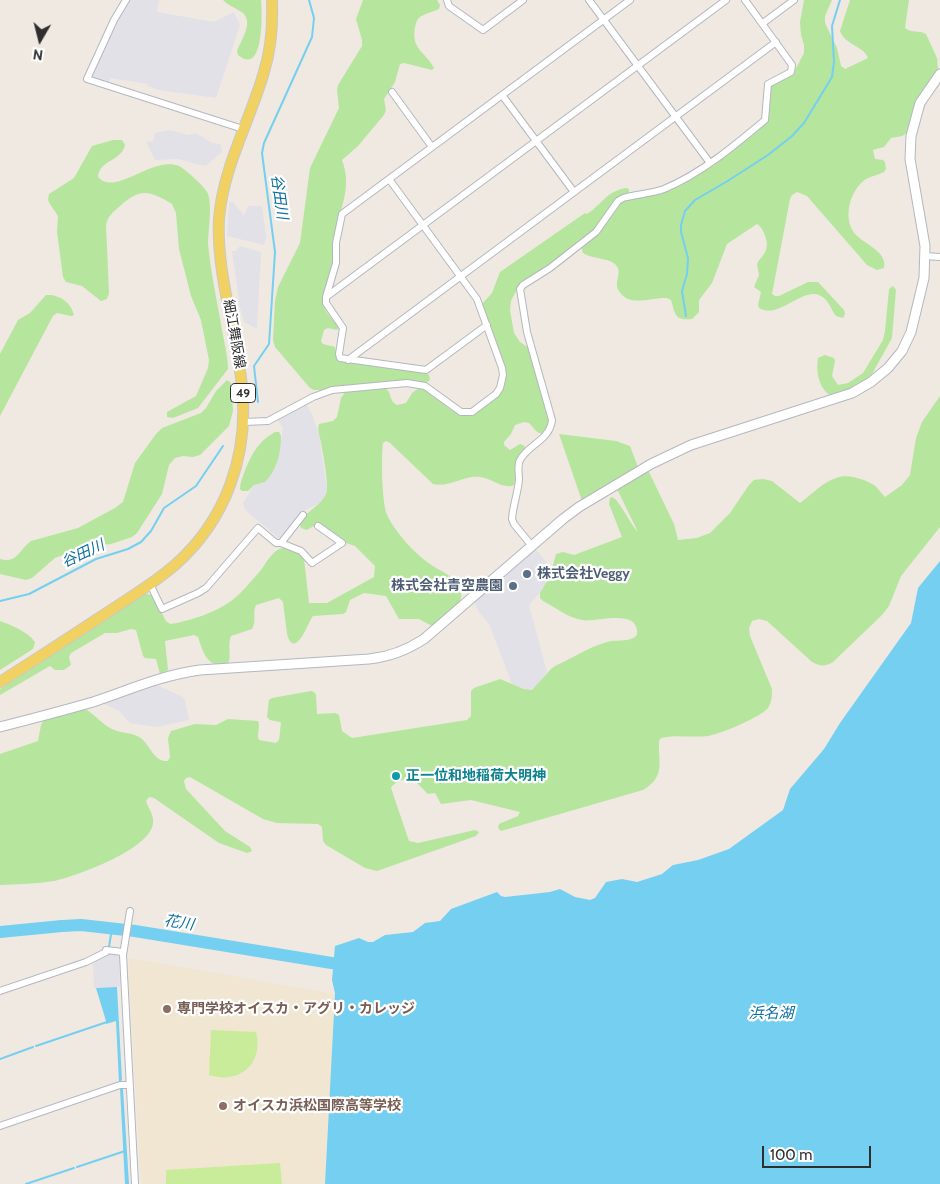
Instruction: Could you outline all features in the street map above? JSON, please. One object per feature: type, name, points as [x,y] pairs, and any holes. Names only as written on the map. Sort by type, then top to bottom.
[{"type":"main road","name":"細江舞阪線","points":[[0,682],[150,584],[174,566],[206,532],[228,491],[236,470],[244,422],[242,379],[220,255],[220,207],[224,184],[267,64],[272,37],[272,0]]},
{"type":"street","points":[[126,0],[114,20],[87,79],[243,129]]},
{"type":"street","points":[[448,0],[449,6],[483,30],[523,0]]},
{"type":"street","points":[[589,0],[710,163]]},
{"type":"street","points":[[487,325],[426,370],[340,358],[343,328],[328,309],[326,297],[336,263],[336,243],[342,214],[630,0]]},
{"type":"street","points":[[326,297],[726,0]]},
{"type":"street","points":[[532,546],[514,524],[512,518],[518,486],[519,464],[525,454],[550,430],[552,420],[527,332],[520,289],[596,232],[618,201],[628,196],[663,189],[729,151],[765,120],[768,84],[787,74],[792,69],[791,61],[745,0]]},
{"type":"street","points":[[762,23],[794,0]]},
{"type":"street","points":[[348,360],[776,42]]},
{"type":"street","points":[[0,727],[85,704],[157,679],[178,674],[200,670],[369,659],[404,651],[424,639],[579,507],[671,453],[852,393],[876,379],[895,360],[912,332],[918,311],[924,278],[925,256],[910,159],[911,136],[920,103],[940,74]]},
{"type":"street","points":[[392,92],[432,147]]},
{"type":"street","points":[[502,94],[574,192]]},
{"type":"street","points":[[244,422],[268,421],[313,397],[332,390],[407,383],[425,386],[461,412],[472,412],[496,394],[503,382],[502,368],[477,298],[389,179]]},
{"type":"street","points":[[925,256],[940,257]]},
{"type":"street","points":[[281,544],[303,515]]},
{"type":"street","points":[[150,584],[162,609],[202,591],[258,528],[276,543],[301,551],[312,563],[342,543],[318,526]]},
{"type":"street","points":[[130,911],[123,951],[135,1184]]},
{"type":"street","points":[[0,991],[86,962],[106,952],[106,950],[123,951]]},
{"type":"street","points":[[0,1126],[120,1086],[129,1085]]},
{"type":"shaded area","points":[[128,0],[159,0],[157,12],[214,22],[234,12],[240,25],[216,98],[159,90],[148,86],[148,84],[110,78],[109,83],[90,77]]},
{"type":"shaded area","points":[[170,130],[189,135],[196,133],[212,143],[221,144],[222,152],[207,165],[203,166],[179,159],[155,160],[146,142],[153,141],[155,133]]},
{"type":"shaded area","points":[[232,201],[244,215],[248,206],[262,206],[266,237],[264,245],[227,236],[229,203]]},
{"type":"shaded area","points":[[240,246],[261,252],[257,329],[244,322],[240,308],[232,251],[236,251]]},
{"type":"shaded area","points":[[306,404],[312,414],[319,435],[327,489],[322,502],[303,511],[281,540],[245,510],[243,503],[254,485],[265,482],[276,467],[283,429],[278,420]]},
{"type":"shaded area","points":[[535,548],[551,568],[550,576],[540,593],[529,605],[547,672],[536,687],[528,690],[512,684],[489,624],[479,612],[474,601]]},
{"type":"shaded area","points":[[158,683],[159,686],[181,696],[185,700],[189,720],[157,727],[130,723],[119,711],[102,703]]},
{"type":"shaded area","points":[[111,953],[117,954],[119,957],[120,987],[94,988],[93,963]]},
{"type":"shaded area","points":[[131,958],[335,994],[325,1184],[141,1184],[129,980],[129,960]]},
{"type":"green space","points":[[223,0],[261,0],[260,40],[253,57],[247,59],[238,55],[237,51],[246,30],[247,20],[245,15]]},
{"type":"green space","points":[[363,0],[437,0],[440,5],[439,9],[425,14],[417,20],[414,35],[417,46],[434,68],[432,70],[404,63],[400,64],[395,82],[384,99],[386,110],[384,115],[358,146],[342,160],[345,170],[346,190],[334,238],[333,265],[323,298],[325,310],[339,328],[337,330],[328,328],[324,330],[321,341],[323,344],[335,347],[337,359],[342,362],[424,372],[429,375],[430,380],[426,383],[407,380],[314,390],[310,388],[275,347],[273,340],[275,301],[278,287],[300,243],[310,168],[339,108],[338,85],[362,46],[356,19]]},
{"type":"green space","points":[[804,0],[832,0],[825,16],[825,23],[837,48],[841,66],[845,69],[868,58],[863,51],[842,36],[840,31],[850,0],[909,0],[905,28],[926,34],[937,58],[938,69],[917,102],[907,133],[891,138],[884,147],[873,150],[875,159],[883,160],[886,169],[884,172],[866,179],[860,184],[852,197],[849,212],[851,227],[859,238],[879,253],[884,262],[884,268],[877,270],[867,265],[807,196],[797,192],[790,199],[772,294],[779,296],[808,282],[818,282],[844,310],[843,318],[836,316],[827,301],[818,294],[810,294],[776,309],[767,311],[759,308],[761,292],[754,287],[759,275],[757,264],[765,252],[767,244],[764,232],[757,224],[727,244],[712,283],[699,300],[699,312],[692,319],[678,317],[671,300],[667,298],[635,300],[623,296],[617,288],[619,271],[616,265],[610,261],[583,253],[582,248],[601,231],[624,200],[654,195],[688,180],[728,153],[766,123],[771,86],[793,74],[804,53],[800,22]]},
{"type":"green space","points":[[113,140],[122,140],[125,145],[120,154],[99,171],[98,177],[105,182],[114,182],[158,166],[169,164],[179,166],[185,170],[202,186],[209,197],[208,244],[228,369],[198,408],[173,418],[167,417],[167,412],[196,396],[208,368],[209,360],[201,320],[191,296],[179,249],[176,213],[172,204],[151,194],[139,194],[127,200],[109,217],[106,225],[109,293],[107,299],[101,301],[82,286],[66,282],[63,277],[57,232],[58,216],[48,200],[49,194],[74,178],[92,146]]},
{"type":"green space","points":[[626,188],[629,189],[629,193],[597,227],[549,266],[519,285],[511,301],[510,310],[514,333],[520,342],[529,348],[549,420],[549,425],[542,434],[537,432],[529,423],[524,422],[515,425],[511,434],[504,442],[504,445],[510,450],[520,444],[525,446],[514,485],[506,486],[480,477],[439,485],[433,484],[390,443],[386,441],[383,443],[383,488],[386,512],[389,519],[405,541],[418,554],[458,584],[461,594],[458,605],[432,626],[419,619],[399,619],[386,596],[364,593],[350,600],[346,612],[343,614],[313,616],[302,637],[294,644],[290,641],[287,634],[283,602],[279,598],[256,605],[252,629],[231,636],[228,664],[218,665],[209,660],[198,637],[194,635],[165,641],[168,670],[160,674],[156,659],[143,656],[136,630],[131,629],[117,633],[105,633],[71,653],[69,657],[71,665],[64,670],[55,670],[50,666],[0,695],[0,689],[143,595],[152,595],[166,621],[170,624],[193,619],[218,609],[239,594],[278,549],[282,548],[300,553],[304,558],[309,603],[327,603],[374,577],[375,566],[355,546],[346,543],[319,523],[307,530],[301,528],[300,525],[306,515],[323,500],[327,489],[325,466],[318,431],[319,424],[333,421],[337,417],[341,398],[345,392],[385,388],[389,392],[394,404],[397,405],[406,403],[412,393],[419,388],[430,392],[449,409],[460,414],[472,414],[482,409],[498,395],[505,384],[506,376],[501,356],[482,304],[492,293],[500,272],[585,213],[587,214],[593,210],[613,192]]},
{"type":"green space","points":[[893,286],[896,290],[892,338],[872,374],[865,382],[850,389],[835,395],[828,394],[818,378],[818,358],[825,355],[834,358],[832,376],[838,385],[848,383],[863,373],[883,340],[889,289]]},
{"type":"green space","points":[[46,295],[60,297],[70,306],[74,315],[57,313],[53,316],[0,416],[0,354],[18,320],[30,313]]},
{"type":"green space","points":[[227,380],[231,383],[233,411],[229,426],[200,455],[175,458],[169,465],[162,494],[137,533],[132,537],[111,544],[85,547],[55,558],[32,578],[26,580],[0,574],[0,559],[10,560],[31,541],[78,528],[123,502],[135,463],[156,434],[162,428],[201,413],[216,391]]},
{"type":"green space","points":[[940,396],[940,527],[901,576],[889,606],[833,662],[825,665],[812,662],[767,621],[759,619],[752,621],[749,628],[750,636],[772,689],[772,697],[768,708],[749,720],[714,735],[661,738],[659,741],[660,762],[658,774],[655,780],[643,790],[501,831],[498,828],[499,824],[518,816],[520,812],[471,800],[441,804],[435,793],[428,794],[413,779],[404,780],[391,788],[409,841],[418,843],[475,830],[479,832],[476,836],[377,871],[365,868],[326,845],[323,841],[322,827],[318,824],[277,823],[263,819],[190,777],[184,781],[186,789],[225,831],[250,847],[252,851],[247,853],[219,843],[154,798],[149,797],[146,801],[152,814],[153,823],[149,833],[127,851],[95,867],[54,881],[0,885],[0,754],[38,741],[41,725],[44,720],[83,709],[87,710],[112,729],[139,737],[156,757],[163,761],[168,761],[170,757],[168,738],[171,731],[195,724],[216,725],[228,719],[258,721],[259,740],[276,743],[279,740],[281,723],[270,720],[267,717],[269,700],[311,691],[316,695],[317,714],[335,713],[339,715],[342,731],[352,738],[467,720],[471,716],[471,691],[474,688],[500,679],[524,689],[532,690],[555,666],[597,645],[611,641],[628,640],[637,635],[636,626],[632,621],[616,618],[577,619],[540,598],[540,593],[550,576],[556,554],[563,552],[574,555],[622,537],[609,504],[610,498],[612,497],[618,502],[638,532],[617,489],[648,470],[674,524],[678,540],[697,538],[710,533],[730,513],[754,480],[772,481],[800,503],[826,482],[845,476],[855,477],[870,483],[885,497],[902,485],[910,475],[916,438],[922,422]]},
{"type":"green space","points":[[275,432],[279,432],[281,442],[278,461],[273,472],[265,482],[254,485],[248,491],[242,491],[240,489],[241,481],[252,455],[264,440]]},
{"type":"green space","points":[[559,434],[616,441],[630,446],[638,467],[582,501]]},
{"type":"green space","points":[[0,621],[24,632],[35,642],[33,649],[0,670]]},
{"type":"green space","points":[[211,1030],[256,1032],[258,1043],[256,1053],[253,1062],[247,1069],[231,1077],[209,1075]]},
{"type":"green space","points":[[280,1163],[282,1184],[166,1184],[166,1170]]},
{"type":"water","name":"浜名湖","points":[[940,561],[940,1184],[325,1184],[335,993],[332,980],[335,946],[359,938],[373,942],[385,935],[413,932],[425,923],[440,921],[451,909],[497,892],[505,897],[550,892],[560,889],[575,897],[590,900],[595,898],[606,882],[622,879],[637,882],[662,874],[673,865],[698,860],[729,849],[783,810],[790,789],[824,749],[840,723],[911,623],[918,588]]},
{"type":"water","points":[[117,987],[122,1080],[119,1083],[116,1021],[106,1024],[96,988]]},
{"type":"water","points":[[120,1088],[123,1089],[129,1184],[125,1184]]},
{"type":"waterway","name":"谷田川","points":[[258,402],[254,366],[269,344],[275,252],[262,153],[264,143],[312,37],[314,18],[309,0]]},
{"type":"waterway","points":[[686,316],[682,291],[687,274],[688,258],[681,232],[685,211],[695,200],[768,155],[792,136],[804,123],[832,77],[834,62],[832,26],[840,0]]},
{"type":"waterway","name":"谷田川","points":[[0,601],[29,594],[96,559],[128,549],[141,542],[151,531],[164,508],[196,486],[223,446]]},
{"type":"waterway","name":"花川","points":[[0,932],[81,925],[135,931],[350,966]]},
{"type":"waterway","points":[[109,947],[112,928]]},
{"type":"waterway","points":[[36,1046],[107,1022]]},
{"type":"waterway","points":[[0,1059],[33,1047]]},
{"type":"waterway","points":[[77,1167],[125,1151]]},
{"type":"waterway","points":[[26,1184],[74,1168]]},
{"type":"place","name":"株式会社Veggy","points":[[527,574]]},
{"type":"place","name":"株式会社青空農園","points":[[513,586]]},
{"type":"place","name":"正一位和地稲荷大明神","points":[[396,776]]},
{"type":"place","name":"専門学校オイスカ・アグリ・カレッジ","points":[[167,1009]]},
{"type":"place","name":"オイスカ浜松国際高等学校","points":[[223,1106]]}]
